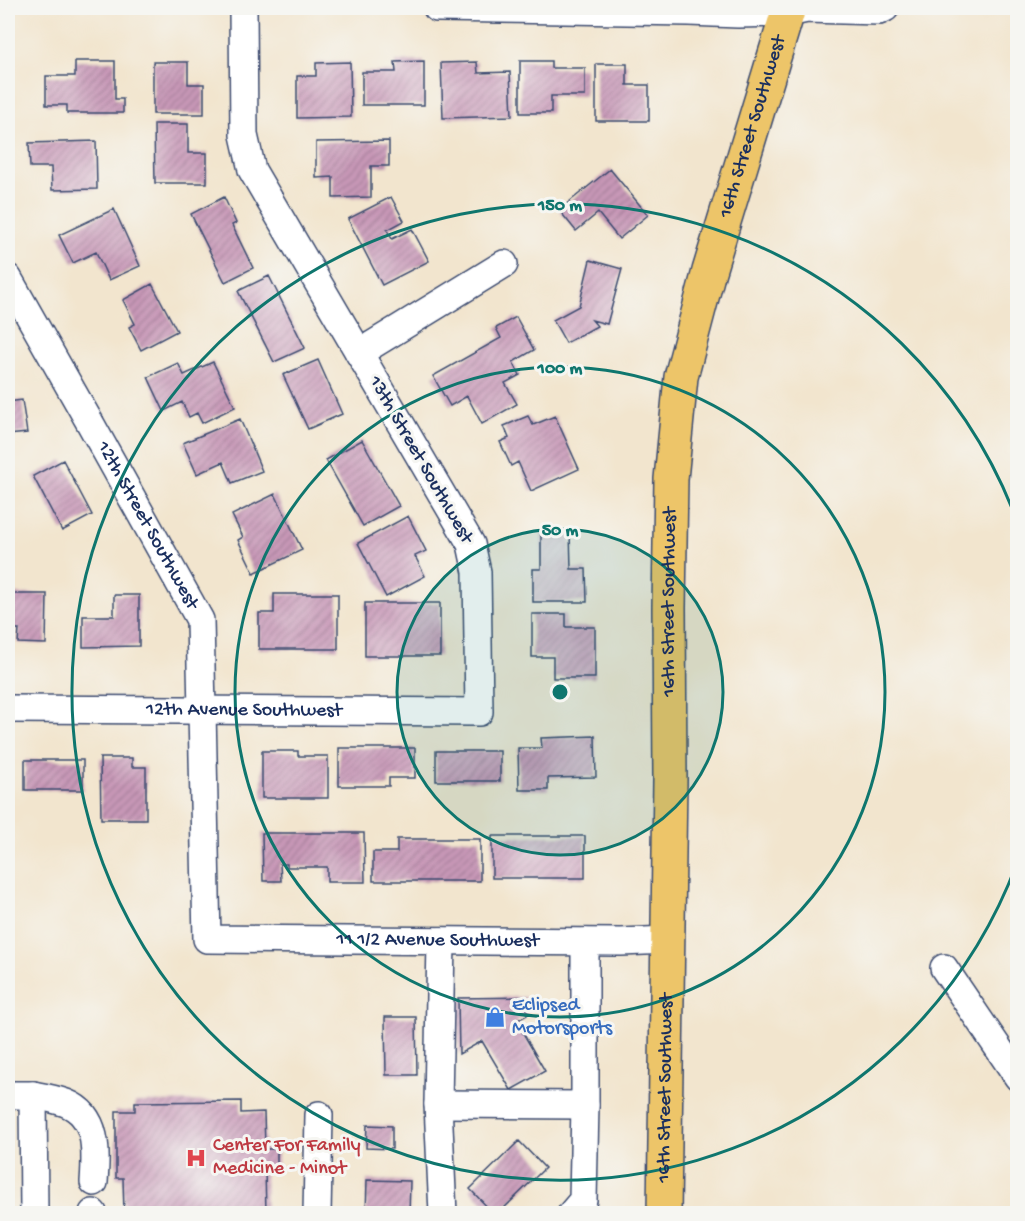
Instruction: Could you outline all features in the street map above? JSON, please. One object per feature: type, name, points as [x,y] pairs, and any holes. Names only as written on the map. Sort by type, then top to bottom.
[{"type":"main road","name":"16th Street Southwest","points":[[664,1214],[670,780],[671,490],[681,377],[709,271],[788,10]]},
{"type":"street","name":"13th Street Southwest","points":[[243,8],[244,135],[252,170],[471,544],[477,572],[479,712]]},
{"type":"street","points":[[437,8],[689,10],[738,14],[807,9],[879,11],[885,8]]},
{"type":"street","name":"13th Street Southwest","points":[[359,353],[504,264]]},
{"type":"street","name":"12th Street Southwest","points":[[8,278],[200,620],[207,939]]},
{"type":"street","name":"12th Avenue Southwest","points":[[8,709],[479,712]]},
{"type":"street","name":"11 1/2 Avenue Southwest","points":[[207,939],[585,942],[668,940]]},
{"type":"street","points":[[441,941],[438,1104],[443,1214]]},
{"type":"street","points":[[571,1214],[583,1200],[585,942]]},
{"type":"street","points":[[944,968],[1017,1077]]},
{"type":"street","points":[[34,1214],[20,1095],[67,1103],[84,1114],[92,1129],[96,1151],[94,1182]]},
{"type":"street","points":[[438,1104],[585,1105]]},
{"type":"street","points":[[317,1214],[319,1115]]},
{"type":"building","points":[[75,61],[115,61],[115,99],[123,99],[123,113],[67,113],[67,105],[46,105],[46,76],[75,76]]},
{"type":"building","points":[[424,61],[424,105],[362,105],[362,72],[396,72],[395,62]]},
{"type":"building","points":[[520,61],[551,61],[551,68],[585,68],[585,96],[551,96],[551,113],[520,113]]},
{"type":"building","points":[[153,62],[188,62],[188,84],[204,84],[204,114],[153,114]]},
{"type":"building","points":[[350,62],[351,117],[297,118],[297,76],[316,76],[316,63]]},
{"type":"building","points":[[477,62],[478,73],[510,72],[512,116],[443,118],[441,63]]},
{"type":"building","points":[[596,64],[627,64],[627,85],[649,85],[649,121],[596,121]]},
{"type":"building","points":[[154,124],[188,124],[188,153],[207,153],[207,183],[155,183]]},
{"type":"building","points":[[96,141],[97,189],[52,190],[51,167],[30,167],[29,143]]},
{"type":"building","points":[[389,141],[389,166],[371,166],[371,197],[333,198],[333,177],[316,178],[316,142]]},
{"type":"building","points":[[610,169],[648,215],[619,239],[598,213],[576,231],[559,210]]},
{"type":"building","points":[[224,197],[236,223],[232,225],[253,268],[225,282],[191,214]]},
{"type":"building","points":[[391,197],[404,221],[387,230],[392,239],[412,229],[429,261],[382,285],[348,219]]},
{"type":"building","points":[[114,209],[140,266],[109,280],[96,252],[73,263],[59,235]]},
{"type":"building","points":[[590,260],[622,269],[607,324],[592,320],[597,326],[566,343],[553,320],[579,306]]},
{"type":"building","points":[[269,276],[305,348],[274,362],[238,291]]},
{"type":"building","points":[[152,284],[177,331],[141,350],[129,327],[135,324],[123,300]]},
{"type":"building","points":[[516,317],[534,350],[513,362],[520,375],[505,383],[517,404],[482,424],[467,396],[450,406],[433,376],[501,338],[496,328]]},
{"type":"building","points":[[318,360],[342,414],[308,429],[283,375]]},
{"type":"building","points":[[213,362],[235,407],[202,423],[197,413],[189,417],[182,402],[164,411],[148,377],[178,363],[184,375]]},
{"type":"building","points":[[22,400],[27,433],[8,435],[8,402]]},
{"type":"building","points":[[528,416],[533,425],[555,416],[579,469],[531,491],[518,462],[511,466],[500,442],[509,438],[504,426]]},
{"type":"building","points":[[240,419],[262,471],[232,483],[223,462],[197,474],[183,443]]},
{"type":"building","points":[[362,440],[399,506],[363,526],[326,460]]},
{"type":"building","points":[[63,460],[92,515],[62,531],[33,476]]},
{"type":"building","points":[[275,494],[302,550],[254,573],[238,540],[243,537],[232,515]]},
{"type":"building","points":[[408,516],[426,551],[415,556],[425,576],[386,597],[358,543]]},
{"type":"building","points":[[541,532],[570,532],[571,569],[586,569],[587,602],[533,602],[533,569],[541,569]]},
{"type":"building","points":[[8,594],[47,594],[46,644],[18,643],[19,629],[8,629]]},
{"type":"building","points":[[274,594],[338,594],[338,649],[259,649],[259,613],[274,613]]},
{"type":"building","points":[[114,595],[139,595],[139,646],[83,647],[83,616],[114,616]]},
{"type":"building","points":[[365,603],[440,603],[440,656],[365,656]]},
{"type":"building","points":[[532,614],[566,614],[566,627],[595,627],[595,678],[553,678],[553,657],[532,657]]},
{"type":"building","points":[[595,736],[596,777],[548,778],[548,790],[519,790],[518,748],[542,748],[541,738]]},
{"type":"building","points":[[339,748],[415,748],[415,778],[389,778],[389,786],[339,786]]},
{"type":"building","points":[[262,751],[298,751],[298,756],[328,756],[328,798],[262,798]]},
{"type":"building","points":[[436,751],[500,751],[500,781],[436,781]]},
{"type":"building","points":[[100,758],[132,758],[132,767],[146,767],[146,819],[101,819]]},
{"type":"building","points":[[8,760],[10,760],[10,816],[8,816]]},
{"type":"building","points":[[25,760],[83,760],[83,790],[25,790]]},
{"type":"building","points":[[262,833],[364,833],[365,882],[327,882],[327,867],[287,867],[287,864],[280,864],[281,881],[263,881]]},
{"type":"building","points":[[492,836],[585,836],[585,878],[492,878]]},
{"type":"building","points":[[397,839],[480,839],[480,881],[373,881],[373,852],[397,852]]},
{"type":"building","points":[[526,997],[527,1015],[516,1021],[545,1071],[511,1090],[482,1041],[459,1054],[458,998]]},
{"type":"building","points":[[385,1017],[416,1017],[417,1075],[386,1075]]},
{"type":"building","name":"Center For Family Medicine - Minot","points":[[241,1101],[241,1113],[264,1112],[265,1149],[277,1149],[277,1167],[265,1168],[266,1214],[124,1214],[123,1178],[116,1178],[116,1111],[135,1111],[135,1102]]},
{"type":"building","points":[[367,1125],[392,1126],[392,1149],[366,1148]]},
{"type":"building","points":[[519,1141],[545,1168],[498,1214],[494,1214],[470,1189]]},
{"type":"building","points":[[367,1180],[410,1181],[409,1214],[366,1214]]},
{"type":"place","name":"Eclipsed Motorsports","points":[[495,1017]]},
{"type":"place","name":"Center For Family Medicine - Minot","points":[[196,1158]]}]
